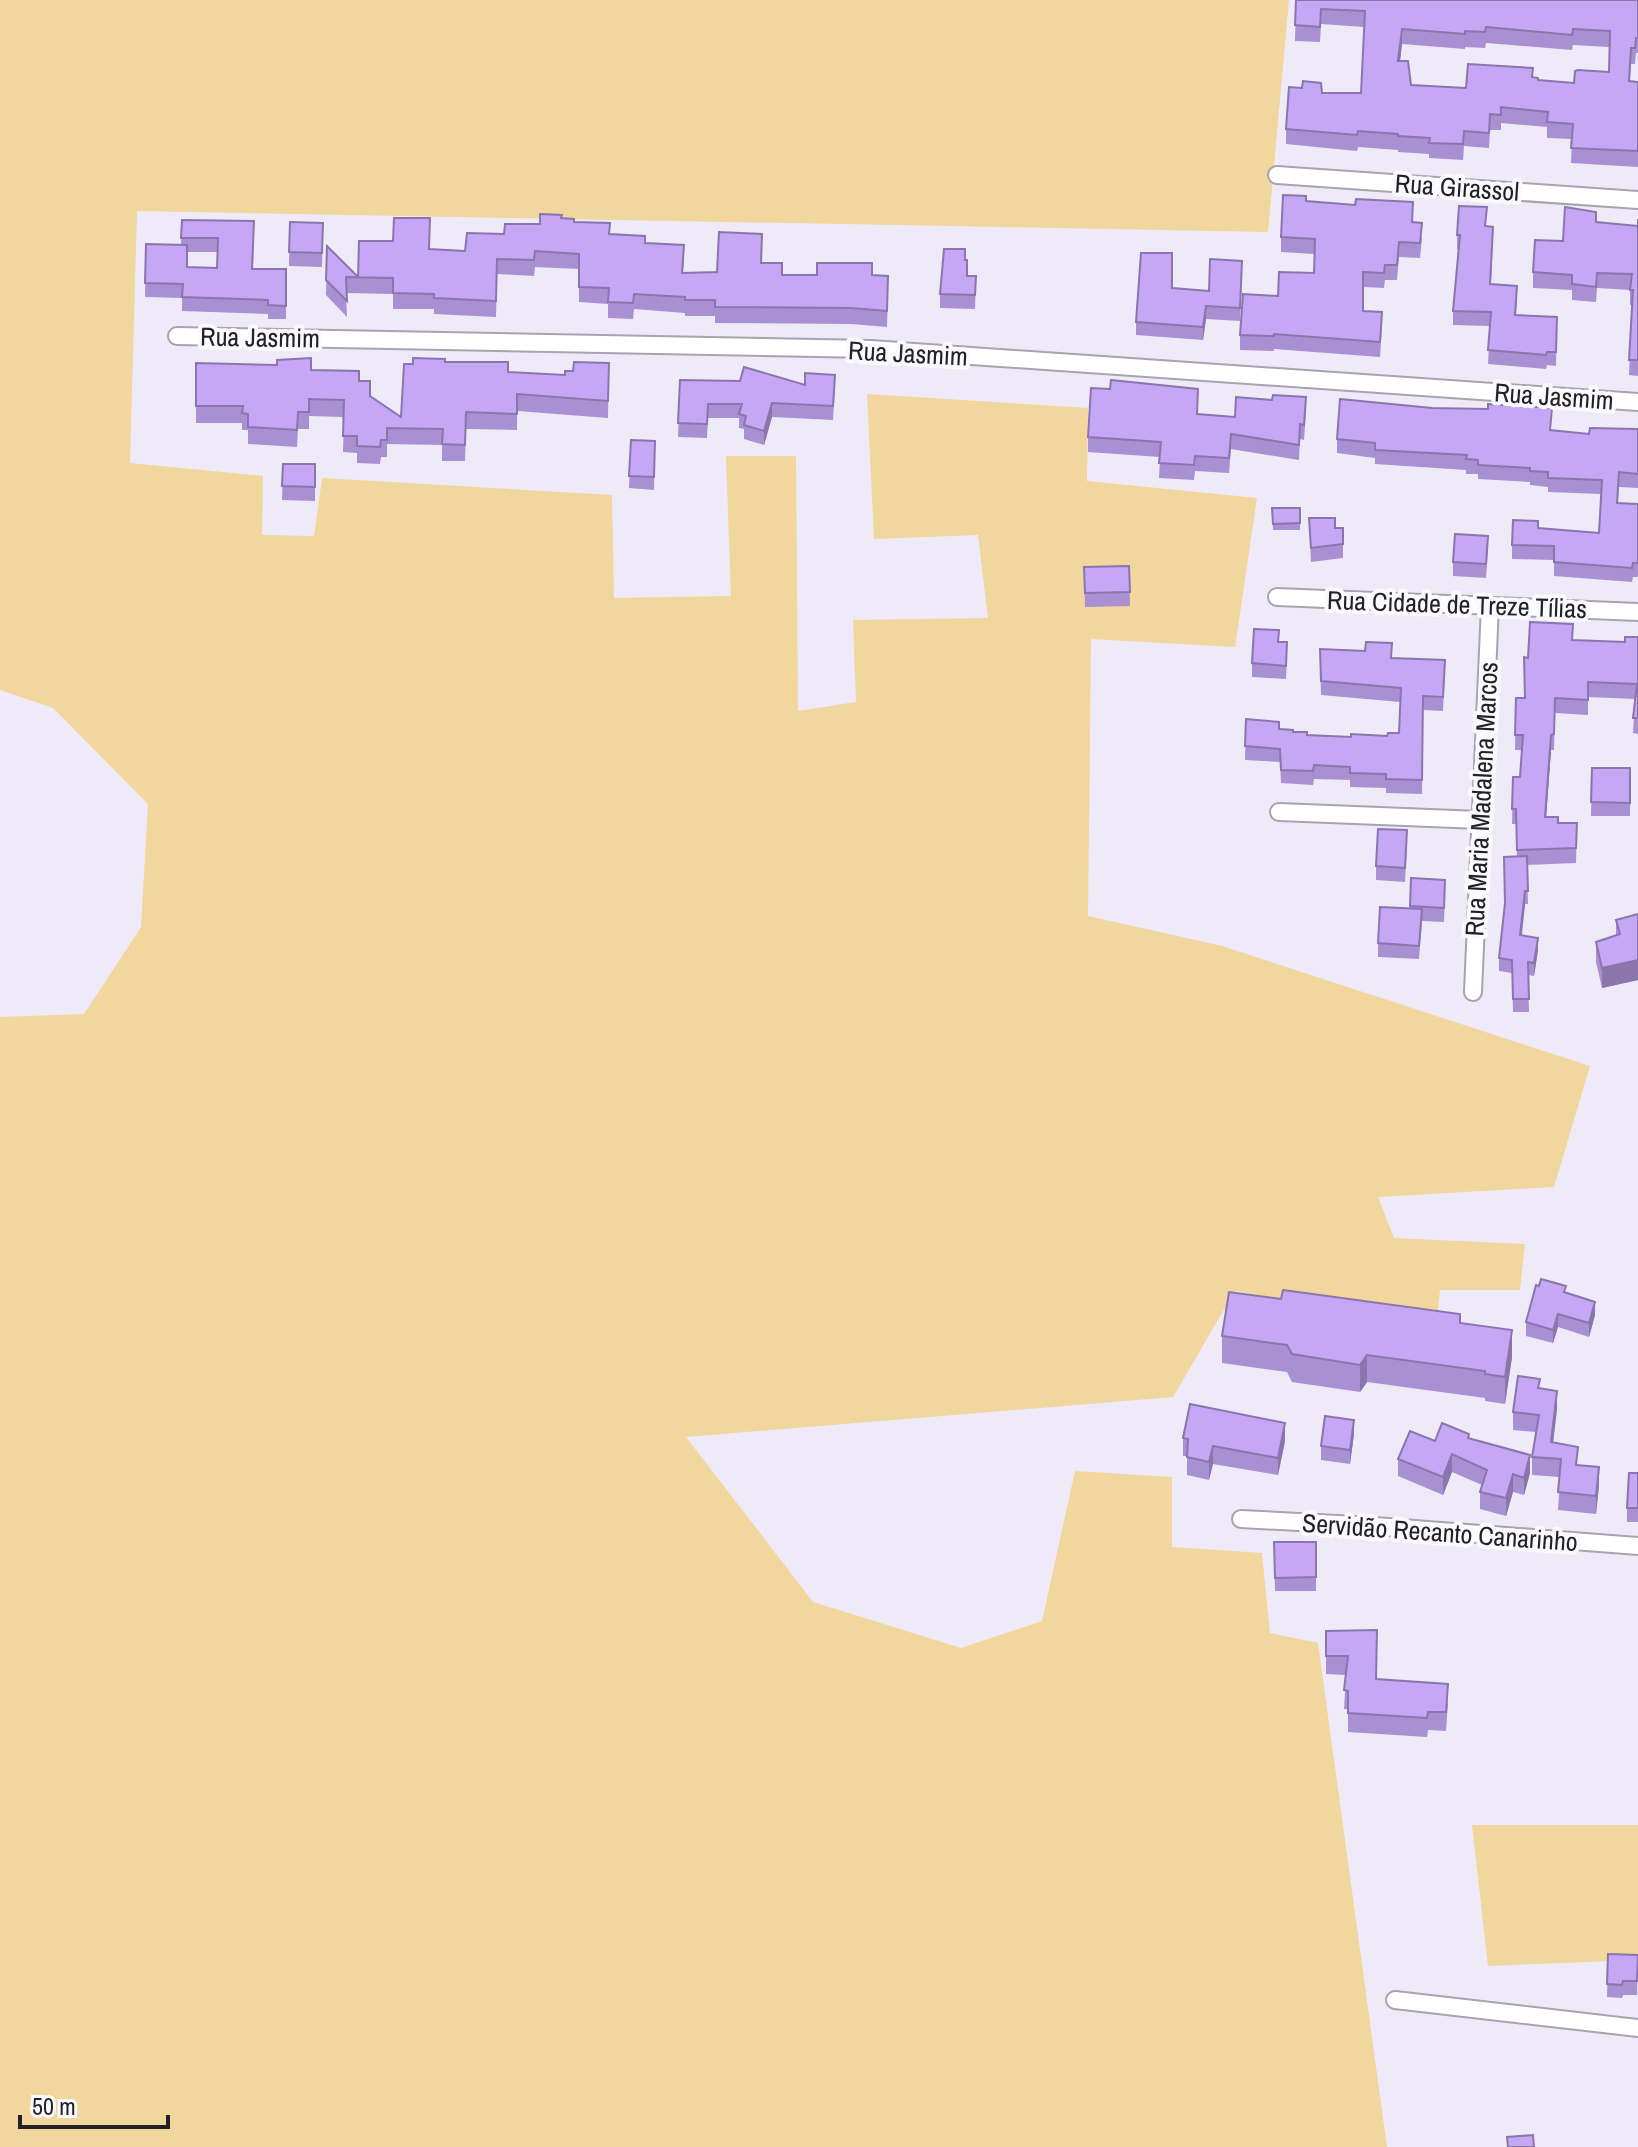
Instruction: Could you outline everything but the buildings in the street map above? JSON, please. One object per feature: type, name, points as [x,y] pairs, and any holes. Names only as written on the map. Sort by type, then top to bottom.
[{"type":"street","name":"Rua Girassol","points":[[1277,175],[1638,200]]},
{"type":"street","name":"Rua Jasmim","points":[[177,336],[871,349],[1638,402]]},
{"type":"street","name":"Rua Cidade de Treze Tílias","points":[[1277,597],[1638,612]]},
{"type":"street","name":"Rua Maria Madalena Marcos","points":[[1473,992],[1490,606]]},
{"type":"street","points":[[1279,812],[1480,820]]},
{"type":"street","name":"Servidão Recanto Canarinho","points":[[1241,1519],[1638,1546]]},
{"type":"street","points":[[1395,2000],[1638,2028]]},
{"type":"shaded area","points":[[0,0],[1289,0],[1268,232],[137,211],[130,463],[263,476],[262,535],[314,536],[322,478],[612,495],[614,598],[731,596],[726,456],[796,456],[798,711],[856,702],[853,620],[988,618],[978,535],[874,539],[867,394],[1088,408],[1087,481],[1257,498],[1235,647],[1091,639],[1088,916],[1222,946],[1590,1066],[1554,1187],[1378,1197],[1394,1238],[1525,1244],[1520,1290],[1440,1290],[1436,1331],[1235,1291],[1173,1397],[686,1437],[813,1602],[961,1648],[1042,1621],[1075,1471],[1172,1477],[1172,1547],[1262,1553],[1270,1633],[1318,1643],[1387,2147],[0,2147],[0,1017],[84,1014],[141,927],[148,804],[53,708],[0,690]]},
{"type":"shaded area","points":[[1472,1825],[1638,1825],[1638,1960],[1488,1966]]}]
